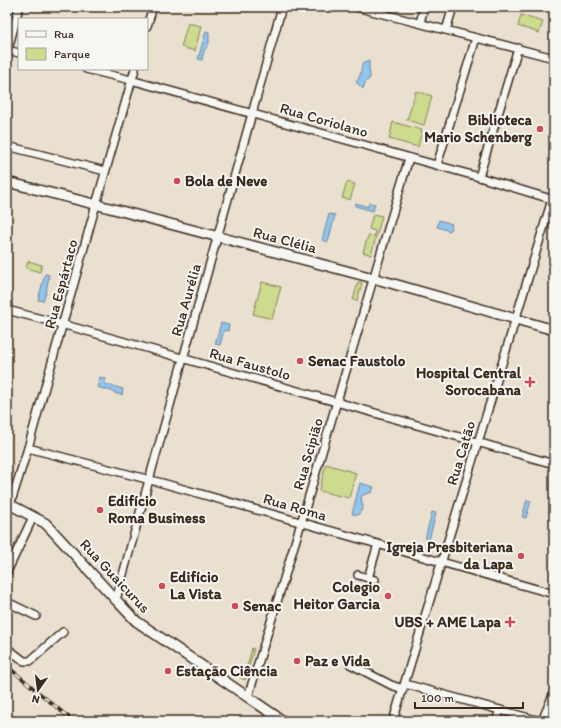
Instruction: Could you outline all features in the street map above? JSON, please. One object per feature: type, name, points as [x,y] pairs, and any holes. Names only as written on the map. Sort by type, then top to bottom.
[{"type":"main road","name":"Rua Clélia","points":[[7,182],[96,204],[373,278],[554,330]]},
{"type":"main road","name":"Rua Guaicurus","points":[[9,504],[45,523],[136,621],[283,721]]},
{"type":"main road","points":[[541,721],[554,695]]},
{"type":"street","points":[[18,52],[7,51],[19,7]]},
{"type":"street","points":[[148,22],[152,7]]},
{"type":"street","name":"Rua Aurélia","points":[[116,600],[282,7]]},
{"type":"street","points":[[356,7],[554,58]]},
{"type":"street","points":[[420,24],[424,7]]},
{"type":"street","points":[[446,30],[453,7]]},
{"type":"street","points":[[437,165],[476,38]]},
{"type":"street","points":[[479,177],[518,48]]},
{"type":"street","name":"Rua Coriolano","points":[[90,70],[132,80],[553,198]]},
{"type":"street","name":"Rua Espártaco","points":[[9,504],[28,448],[135,70]]},
{"type":"street","points":[[7,146],[105,171]]},
{"type":"street","points":[[373,278],[409,158]]},
{"type":"street","name":"Rua Catão","points":[[393,721],[553,198]]},
{"type":"street","name":"Rua Scipião","points":[[248,697],[373,278]]},
{"type":"street","name":"Rua Faustolo","points":[[7,310],[63,324],[554,464]]},
{"type":"street","name":"Rua Roma","points":[[28,448],[149,480],[554,594]]},
{"type":"street","points":[[7,572],[33,517]]},
{"type":"street","points":[[358,575],[372,579],[378,544]]},
{"type":"street","points":[[7,602],[36,616]]},
{"type":"street","points":[[7,648],[24,661],[30,661],[63,632]]},
{"type":"street","points":[[350,664],[391,685],[404,686],[541,721]]},
{"type":"street","points":[[496,721],[500,710]]},
{"type":"green space","points":[[521,15],[543,22],[539,33],[518,26]]},
{"type":"green space","points":[[188,23],[201,26],[195,51],[181,47]]},
{"type":"green space","points":[[416,91],[432,96],[424,125],[407,120]]},
{"type":"green space","points":[[393,122],[422,130],[418,147],[389,139]]},
{"type":"green space","points":[[347,182],[355,184],[350,200],[342,198]]},
{"type":"green space","points":[[373,214],[382,216],[371,255],[363,252],[368,236],[374,237],[375,231],[369,229]]},
{"type":"green space","points":[[28,261],[42,265],[40,272],[26,268]]},
{"type":"green space","points":[[262,282],[281,287],[272,319],[253,314]]},
{"type":"green space","points":[[358,282],[362,283],[357,301],[353,300]]},
{"type":"green space","points":[[326,464],[356,473],[349,498],[319,491]]},
{"type":"green space","points":[[252,648],[254,649],[245,680],[240,678],[248,663]]},
{"type":"water","points":[[206,31],[209,32],[209,43],[204,51],[202,60],[198,59]]},
{"type":"water","points":[[369,61],[370,78],[365,83],[363,89],[356,82],[360,76],[362,64]]},
{"type":"water","points":[[356,203],[368,207],[369,203],[375,204],[373,211],[355,206]]},
{"type":"water","points":[[329,214],[335,215],[328,242],[322,240]]},
{"type":"water","points":[[439,220],[452,224],[450,231],[437,227]]},
{"type":"water","points":[[45,274],[49,275],[43,301],[38,300]]},
{"type":"water","points":[[221,323],[229,325],[228,331],[224,330],[220,345],[215,344]]},
{"type":"water","points":[[100,377],[106,379],[105,384],[123,389],[122,395],[97,387]]},
{"type":"water","points":[[360,483],[374,487],[372,492],[361,497],[363,508],[358,515],[352,514]]},
{"type":"water","points":[[527,500],[531,501],[526,518],[522,517]]},
{"type":"water","points":[[432,512],[436,513],[429,540],[425,539]]},
{"type":"railway","points":[[7,666],[73,721]]},
{"type":"railway","points":[[7,716],[14,721]]},
{"type":"place","name":"Biblioteca Mario Schenberg","points":[[540,129]]},
{"type":"place","name":"Bola de Neve","points":[[177,181]]},
{"type":"place","name":"Senac Faustolo","points":[[300,361]]},
{"type":"place","name":"Hospital Central Sorocabana","points":[[530,382]]},
{"type":"place","name":"Edifício Roma Business","points":[[100,510]]},
{"type":"place","name":"Igreja Presbiteriana da Lapa","points":[[521,556]]},
{"type":"place","name":"Edifício La Vista","points":[[162,586]]},
{"type":"place","name":"Colegio Heitor Garcia","points":[[388,596]]},
{"type":"place","name":"Senac","points":[[235,606]]},
{"type":"place","name":"UBS + AME Lapa","points":[[510,622]]},
{"type":"place","name":"Paz e Vida","points":[[297,661]]},
{"type":"place","name":"Estação Ciência","points":[[168,671]]}]
